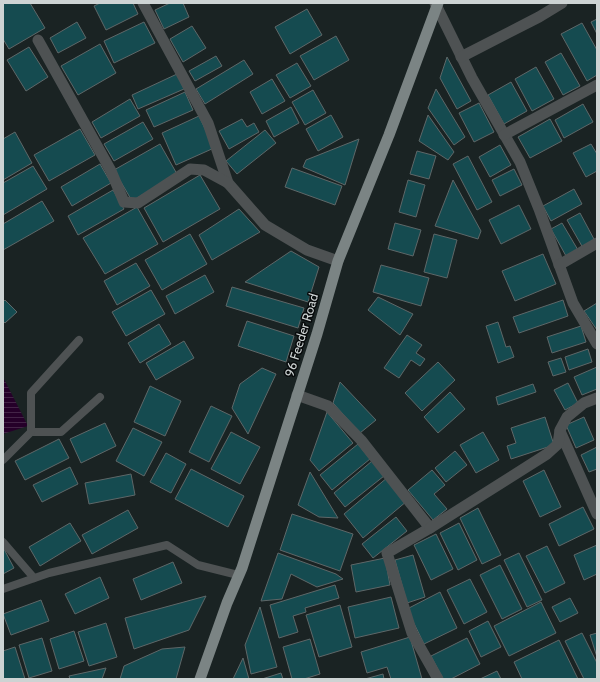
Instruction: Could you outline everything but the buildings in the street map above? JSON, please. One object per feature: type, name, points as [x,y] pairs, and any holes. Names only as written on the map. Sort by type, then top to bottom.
[{"type":"main road","name":"96 Feeder Road","points":[[200,679],[238,575],[297,395],[338,261],[391,129],[437,4]]},
{"type":"street","points":[[143,3],[208,123],[228,183]]},
{"type":"street","points":[[461,57],[539,18],[562,3]]},
{"type":"street","points":[[437,4],[461,57],[520,162],[539,209],[573,303],[597,344]]},
{"type":"street","points":[[38,40],[111,171],[124,202],[138,203],[190,169],[204,170],[228,183],[265,225],[307,250],[338,261]]},
{"type":"street","points":[[504,135],[597,85]]},
{"type":"street","points":[[559,265],[597,244]]},
{"type":"street","points":[[297,395],[328,406],[361,440],[430,528]]},
{"type":"street","points":[[438,679],[412,633],[387,553],[430,528],[547,454],[558,444],[560,430],[567,418],[584,403],[597,398]]},
{"type":"street","points":[[560,430],[597,514]]},
{"type":"lane","points":[[31,432],[31,393],[79,340]]},
{"type":"lane","points":[[3,460],[31,432],[61,432],[100,397]]},
{"type":"lane","points":[[3,542],[34,578]]},
{"type":"lane","points":[[3,589],[49,573],[167,545],[198,565],[238,575]]},
{"type":"shaded area","points":[[3,377],[28,426],[3,434]]}]
